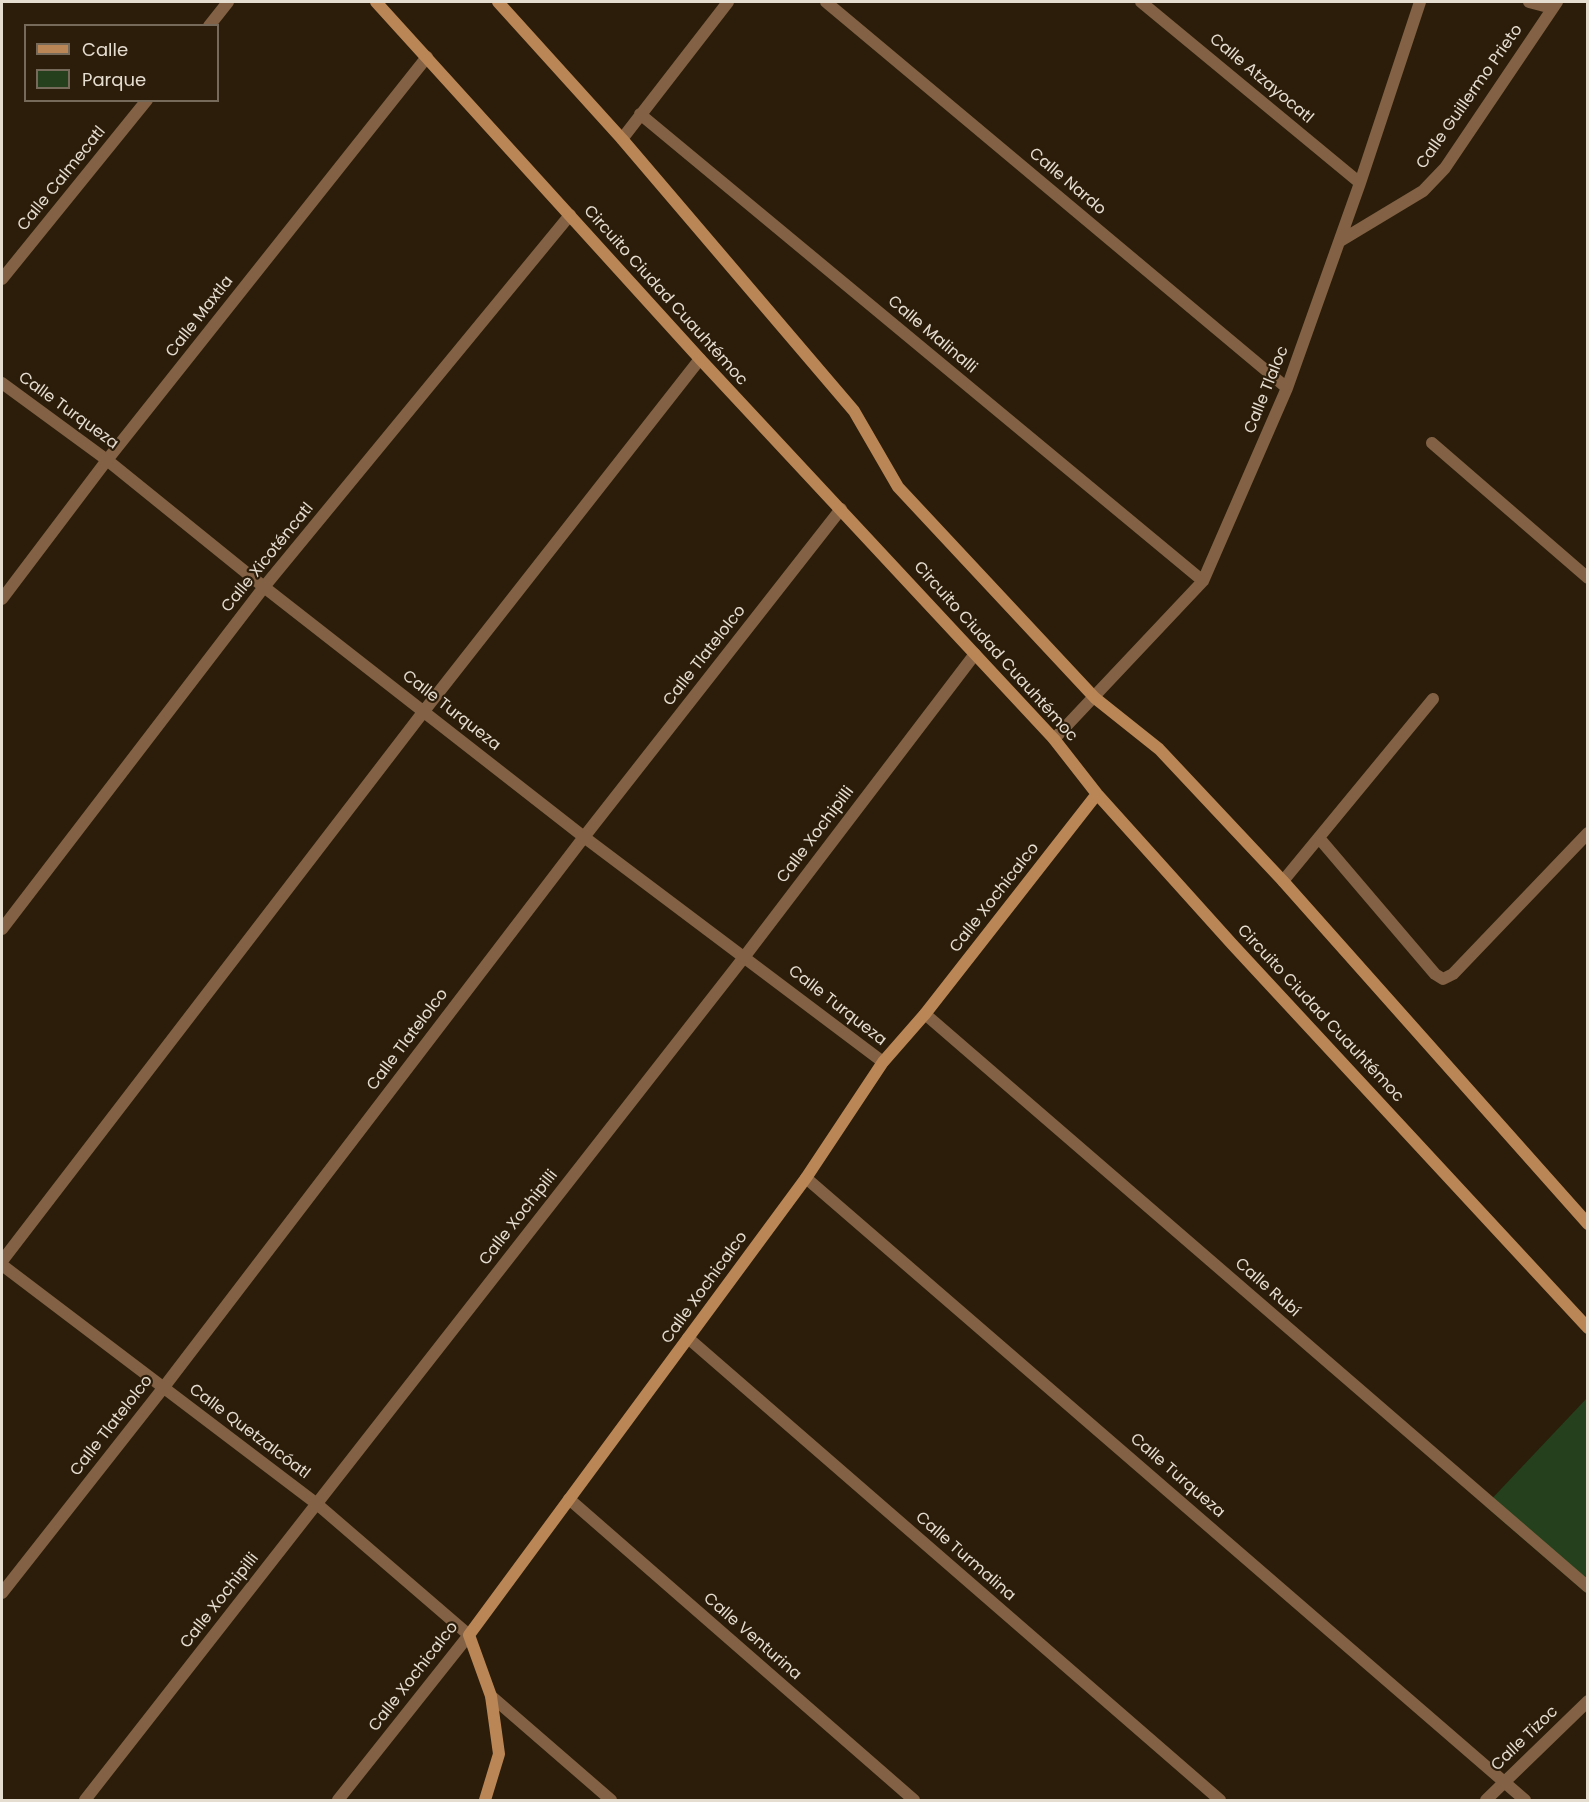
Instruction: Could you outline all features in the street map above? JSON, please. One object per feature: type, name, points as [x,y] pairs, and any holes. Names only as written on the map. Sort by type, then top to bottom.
[{"type":"main road","name":"Circuito Ciudad Cuauhtémoc","points":[[376,2],[700,359],[1054,739],[1097,794],[1587,1328]]},
{"type":"main road","points":[[498,2],[622,139],[854,411],[898,487],[1095,698],[1159,749],[1283,880],[1587,1224]]},
{"type":"main road","name":"Calle Xochicalco","points":[[469,1635],[806,1178],[882,1062],[925,1014],[1097,794]]},
{"type":"main road","points":[[469,1635],[491,1696],[499,1754],[485,1800]]},
{"type":"street","points":[[211,24],[228,2]]},
{"type":"street","points":[[622,139],[728,2]]},
{"type":"street","name":"Calle Nardo","points":[[826,2],[1287,388]]},
{"type":"street","name":"Calle Atzayocatl","points":[[1141,2],[1360,183]]},
{"type":"street","name":"Calle Tlaloc","points":[[1054,739],[1203,581],[1287,388],[1340,242],[1420,2]]},
{"type":"street","points":[[1528,2],[1555,5]]},
{"type":"street","name":"Calle Guillermo Prieto","points":[[1340,242],[1423,191],[1445,168],[1555,5]]},
{"type":"street","name":"Calle Maxtla","points":[[2,598],[107,460],[426,57]]},
{"type":"street","name":"Calle Calmecatl","points":[[2,279],[145,102]]},
{"type":"street","name":"Calle Malinalli","points":[[640,114],[1203,581]]},
{"type":"street","name":"Calle Xicoténcatl","points":[[2,929],[264,587],[570,215]]},
{"type":"street","points":[[2,1263],[424,711],[700,359]]},
{"type":"street","name":"Calle Turqueza","points":[[2,382],[107,460],[264,587],[585,837],[882,1062]]},
{"type":"street","points":[[1432,443],[1587,578]]},
{"type":"street","name":"Calle Tlatelolco","points":[[2,1593],[164,1387],[585,837],[841,509]]},
{"type":"street","name":"Calle Xochipilli","points":[[85,1800],[745,956],[975,654]]},
{"type":"street","points":[[1283,880],[1432,699]]},
{"type":"street","points":[[1319,838],[1435,974],[1443,979],[1452,974],[1587,833]]},
{"type":"street","name":"Calle Rubí","points":[[925,1014],[1587,1587]]},
{"type":"street","name":"Calle Turqueza","points":[[806,1178],[1525,1800]]},
{"type":"street","name":"Calle Quetzalcóatl","points":[[2,1263],[317,1504],[469,1635]]},
{"type":"street","name":"Calle Turmalina","points":[[688,1338],[1220,1800]]},
{"type":"street","name":"Calle Venturina","points":[[569,1499],[914,1800]]},
{"type":"street","name":"Calle Xochicalco","points":[[338,1800],[469,1635]]},
{"type":"street","points":[[491,1696],[611,1800]]},
{"type":"street","name":"Calle Tizoc","points":[[1486,1800],[1587,1701]]},
{"type":"green space","points":[[1587,1398],[1587,1594],[1485,1506]]}]
